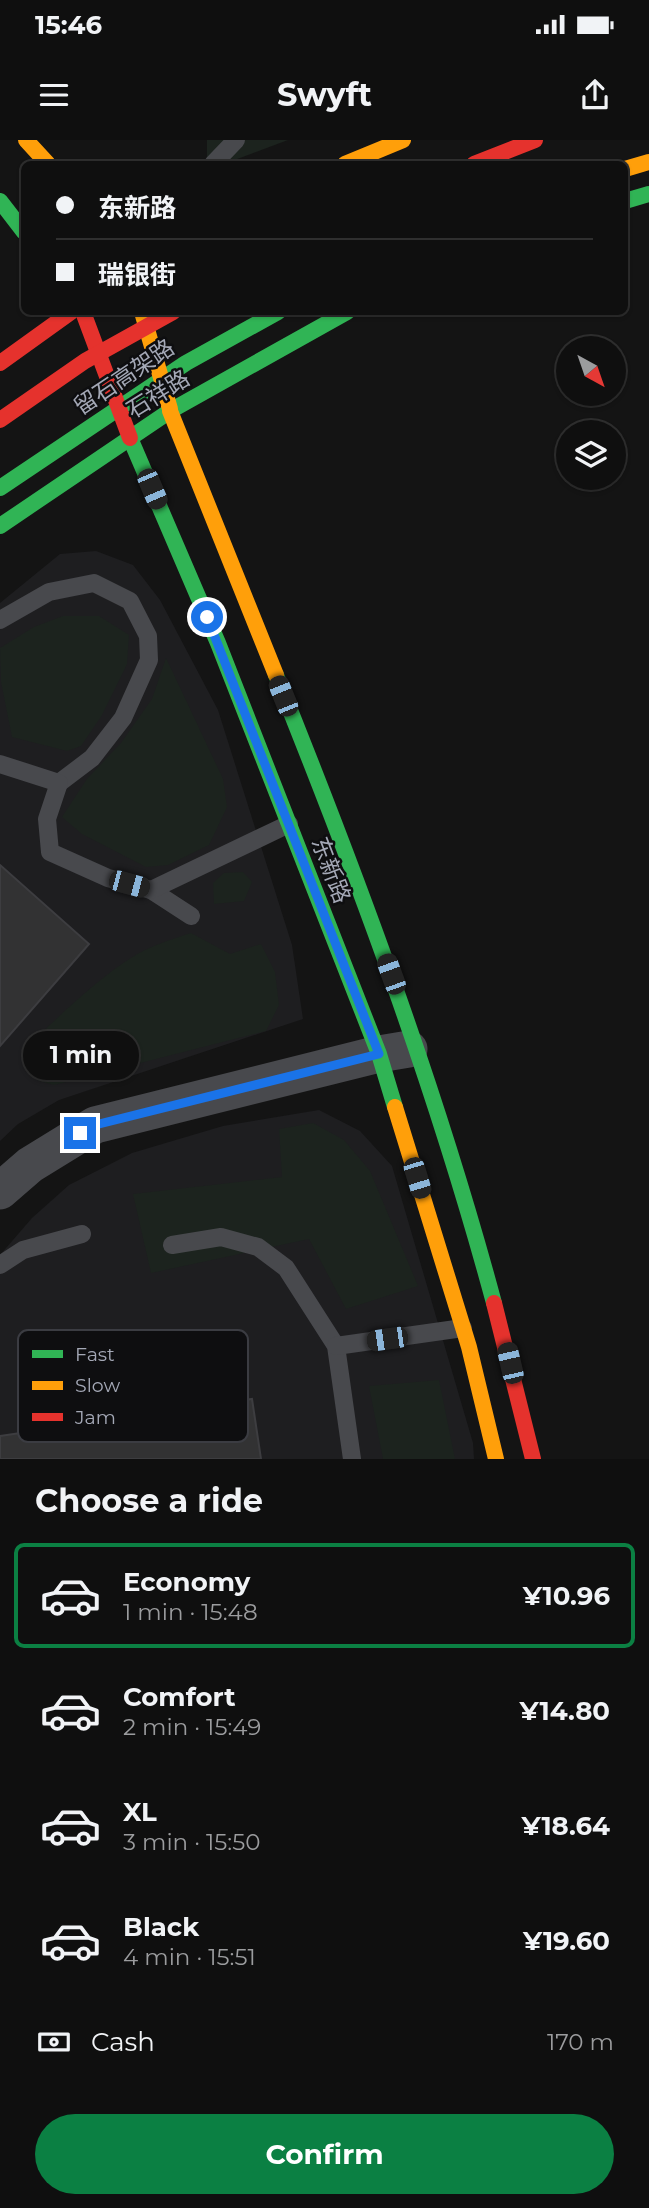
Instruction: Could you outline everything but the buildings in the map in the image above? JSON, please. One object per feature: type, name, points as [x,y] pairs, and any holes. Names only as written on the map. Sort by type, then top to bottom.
[{"type":"main road","points":[[26,140],[45,161]]},
{"type":"main road","points":[[352,161],[403,140]]},
{"type":"main road","points":[[482,161],[535,140]]},
{"type":"main road","points":[[628,168],[649,162]]},
{"type":"main road","points":[[628,200],[649,194]]},
{"type":"main road","points":[[0,201],[21,228]]},
{"type":"main road","points":[[0,363],[67,315]]},
{"type":"main road","name":"东新路","points":[[84,315],[130,438],[218,643],[379,1054],[463,1328],[496,1459]]},
{"type":"main road","name":"东新路","points":[[143,315],[170,411],[355,877],[417,1047],[493,1292],[533,1459]]},
{"type":"main road","name":"留石高架路","points":[[0,420],[85,361],[168,315]]},
{"type":"main road","name":"留石高架路","points":[[0,488],[186,363],[273,315]]},
{"type":"main road","name":"石祥路","points":[[0,526],[170,411],[342,315]]},
{"type":"street","points":[[0,1191],[30,1165],[95,1125],[379,1054],[417,1047]]},
{"type":"lane","points":[[216,161],[236,140]]},
{"type":"lane","points":[[0,620],[49,592],[94,583],[130,601],[148,636],[149,660],[123,718],[92,758],[59,783],[47,819],[50,852],[107,878],[150,890],[191,916]]},
{"type":"lane","points":[[0,764],[59,783]]},
{"type":"lane","points":[[150,890],[289,824]]},
{"type":"lane","points":[[0,1265],[23,1250],[82,1234]]},
{"type":"lane","points":[[172,1245],[221,1237],[258,1247],[286,1268],[336,1346],[352,1459]]},
{"type":"lane","points":[[336,1346],[463,1328]]},
{"type":"shaded area","points":[[207,140],[288,140],[232,161],[207,161]]},
{"type":"shaded area","points":[[96,551],[133,565],[160,600],[218,710],[292,945],[303,1019],[59,1100],[18,1124],[0,1141],[0,603],[60,554]]},
{"type":"shaded area","points":[[63,616],[99,616],[129,635],[127,664],[102,715],[81,746],[67,751],[12,737],[1,682],[0,648],[34,627]]},
{"type":"shaded area","points":[[166,658],[223,779],[227,807],[209,845],[168,865],[146,867],[82,834],[62,817],[87,779],[121,743],[152,699]]},
{"type":"shaded area","points":[[243,872],[252,882],[244,901],[214,904],[213,883],[224,873]]},
{"type":"shaded area","points":[[191,933],[230,954],[261,944],[275,972],[279,1005],[266,1031],[54,1085],[37,1080],[24,1068],[24,1051],[89,989],[145,950]]},
{"type":"shaded area","points":[[319,1110],[360,1131],[392,1166],[473,1443],[474,1459],[0,1459],[0,1255],[32,1218],[69,1185],[132,1153],[223,1126]]},
{"type":"shaded area","points":[[313,1123],[344,1140],[370,1171],[418,1286],[346,1309],[309,1239],[151,1273],[133,1194],[282,1177],[279,1129]]},
{"type":"shaded area","points":[[439,1380],[455,1459],[383,1459],[369,1386]]},
{"type":"traffic: fast","points":[[628,200],[649,194]]},
{"type":"traffic: fast","points":[[0,201],[21,228]]},
{"type":"traffic: fast","points":[[0,488],[186,363],[273,315]]},
{"type":"traffic: fast","points":[[0,526],[170,411],[342,315]]},
{"type":"traffic: fast","points":[[130,438],[218,643],[379,1054],[395,1107]]},
{"type":"traffic: fast","points":[[276,675],[394,986],[447,1143],[494,1303]]},
{"type":"traffic: slow","points":[[26,140],[45,161]]},
{"type":"traffic: slow","points":[[352,161],[403,140]]},
{"type":"traffic: slow","points":[[628,168],[649,162]]},
{"type":"traffic: slow","points":[[143,315],[170,409]]},
{"type":"traffic: slow","points":[[170,411],[276,675]]},
{"type":"traffic: slow","points":[[395,1107],[469,1347],[496,1459]]},
{"type":"traffic: jam","points":[[482,161],[535,140]]},
{"type":"traffic: jam","points":[[0,363],[67,315]]},
{"type":"traffic: jam","points":[[84,315],[130,438]]},
{"type":"traffic: jam","points":[[0,420],[85,361],[168,315]]},
{"type":"traffic: jam","points":[[494,1303],[533,1459]]},
{"type":"route","points":[[80,1133],[95,1125],[379,1054],[207,617]]}]
